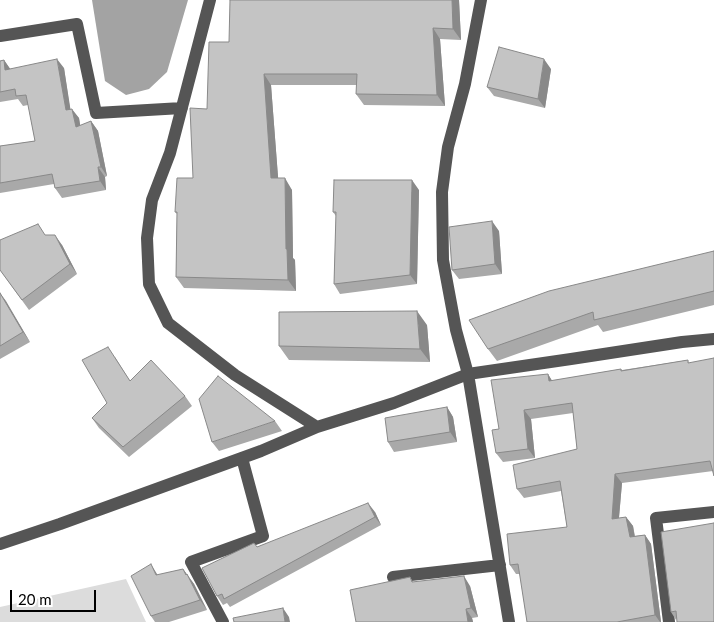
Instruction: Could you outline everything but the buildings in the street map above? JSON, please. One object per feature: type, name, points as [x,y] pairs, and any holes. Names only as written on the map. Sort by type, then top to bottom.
[{"type":"street","points":[[210,0],[170,153],[152,200],[147,238],[149,284],[168,323],[235,375],[317,427]]},
{"type":"street","points":[[481,0],[465,84],[448,147],[442,192],[443,260],[456,330],[468,374],[509,622]]},
{"type":"street","points":[[0,36],[77,24],[96,113],[182,108]]},
{"type":"street","points":[[0,544],[261,451],[317,427],[394,403],[468,374],[682,342],[714,339]]},
{"type":"street","points":[[223,622],[191,562],[262,536],[242,458]]},
{"type":"street","points":[[669,622],[656,518],[714,512]]},
{"type":"street","points":[[393,578],[500,566]]},
{"type":"shaded area","points":[[92,0],[188,0],[167,72],[149,89],[126,95],[105,81]]},
{"type":"shaded area","points":[[126,579],[146,622],[0,622],[0,607]]}]
